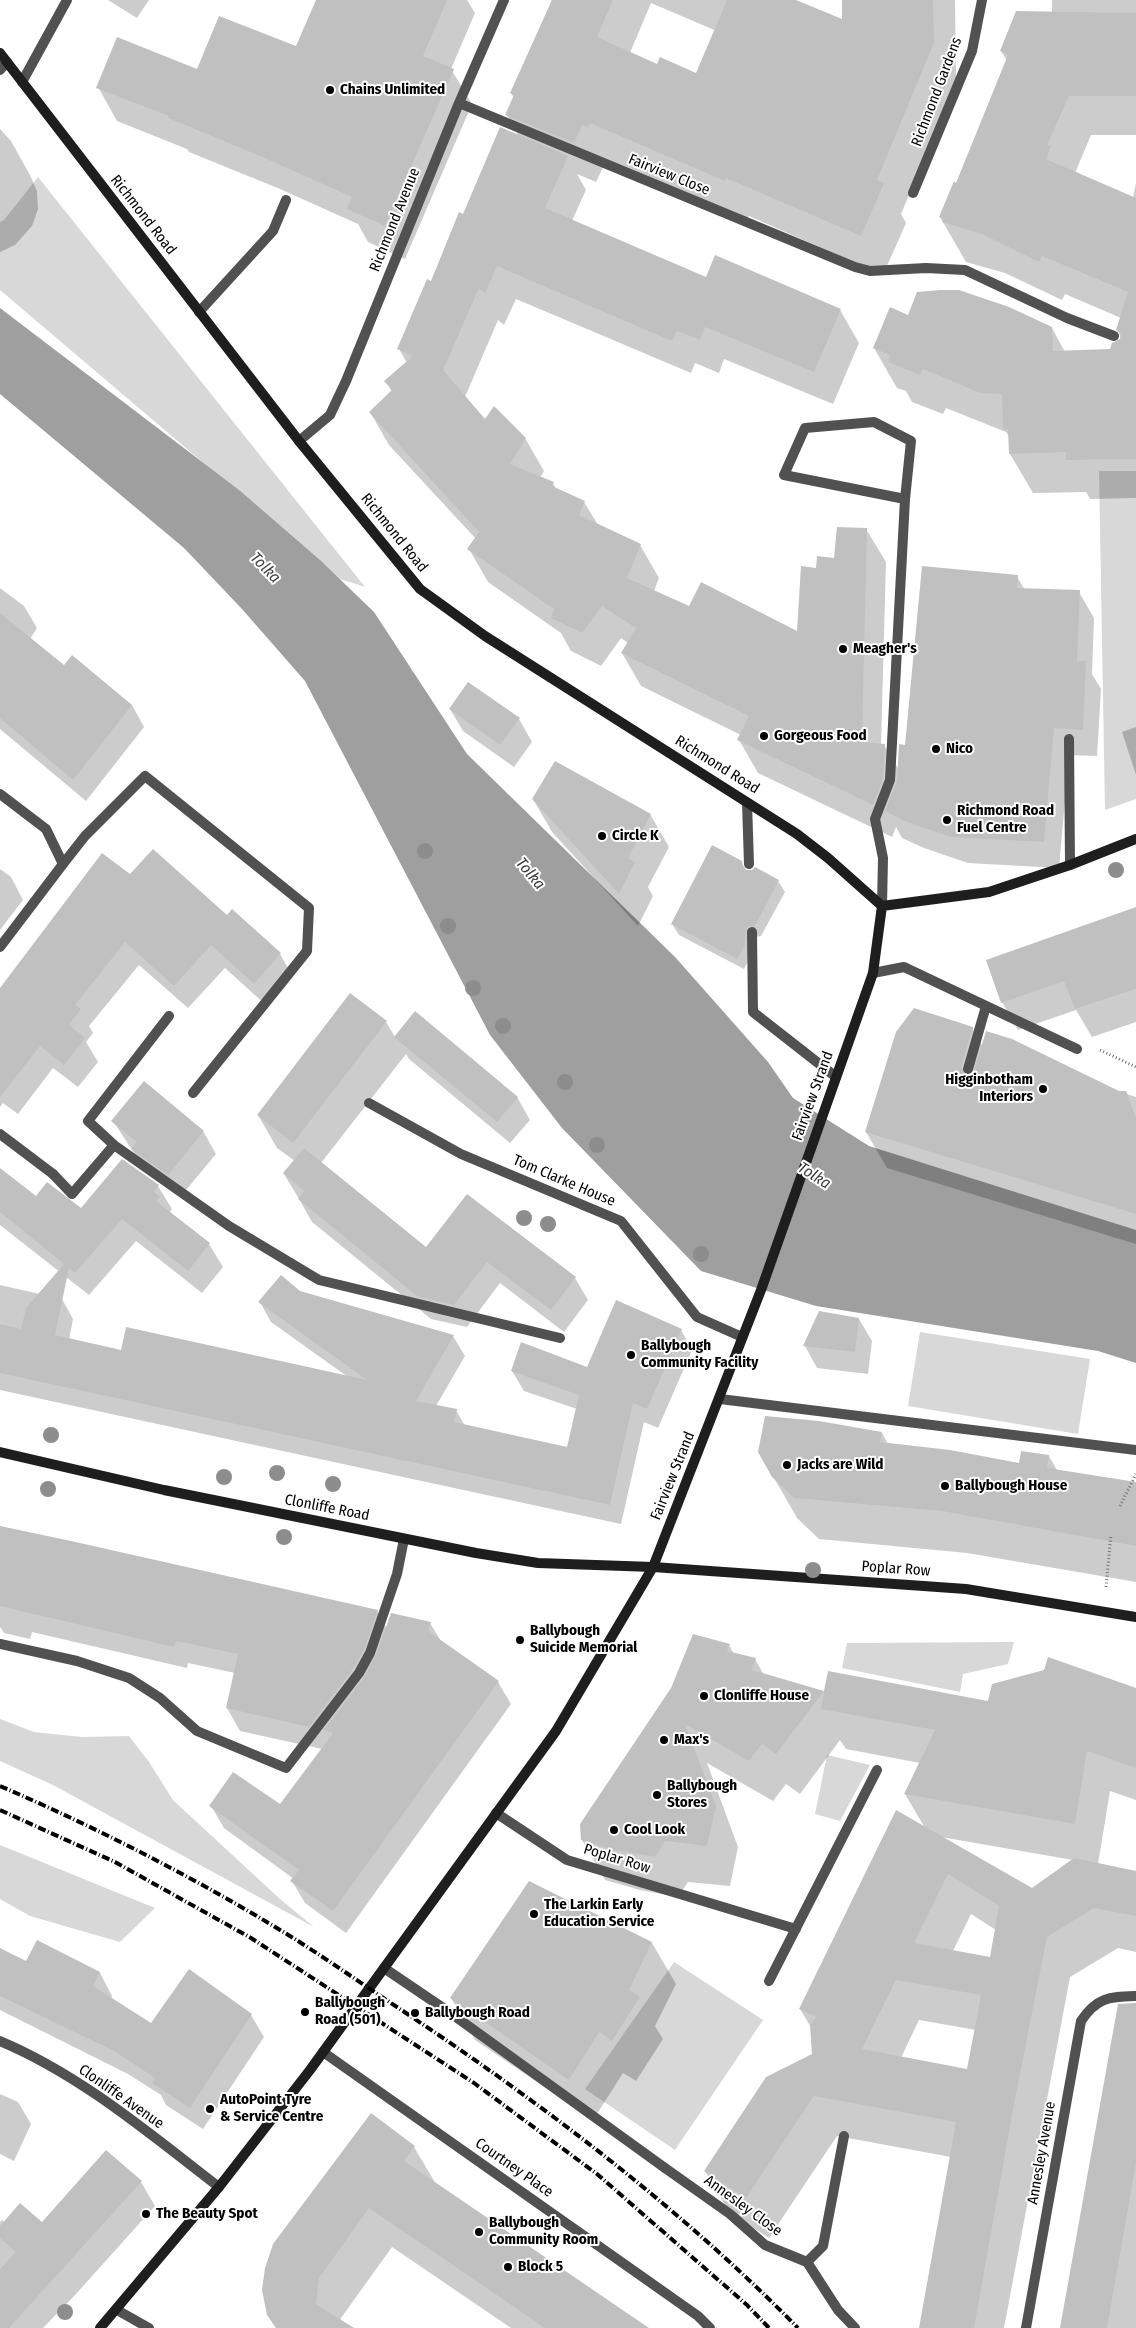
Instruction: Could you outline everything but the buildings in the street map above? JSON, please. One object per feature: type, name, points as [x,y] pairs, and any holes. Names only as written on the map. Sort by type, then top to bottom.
[{"type":"main road","name":"Richmond Road","points":[[0,53],[4,66],[22,82],[299,441],[420,588],[485,636],[797,834],[828,858],[882,906]]},
{"type":"main road","points":[[882,906],[989,892],[1070,865],[1136,839]]},
{"type":"main road","name":"Fairview Strand","points":[[653,1567],[761,1290],[873,973],[882,906]]},
{"type":"main road","name":"Clonliffe Road","points":[[0,1452],[164,1490],[476,1554],[538,1563],[653,1567]]},
{"type":"main road","points":[[100,2328],[219,2188],[323,2052],[556,1731],[653,1567]]},
{"type":"main road","name":"Poplar Row","points":[[653,1567],[966,1589],[1104,1610],[1136,1617]]},
{"type":"street","points":[[22,82],[67,0]]},
{"type":"street","name":"Richmond Avenue","points":[[299,441],[330,415],[346,381],[459,103],[504,0]]},
{"type":"street","name":"Richmond Gardens","points":[[913,193],[972,51],[982,0]]},
{"type":"street","name":"Fairview Close","points":[[459,103],[680,196],[870,271],[926,268],[964,270],[1114,336]]},
{"type":"street","points":[[199,312],[273,231],[286,200]]},
{"type":"street","points":[[882,906],[884,858],[875,819],[890,780],[905,499],[911,441],[874,422],[806,428],[784,475],[905,499]]},
{"type":"street","points":[[1069,739],[1070,865]]},
{"type":"street","points":[[0,947],[85,836],[145,776],[309,908],[307,951],[193,1093]]},
{"type":"street","points":[[0,794],[46,829],[63,864]]},
{"type":"street","points":[[747,803],[748,864]]},
{"type":"street","points":[[752,932],[753,1012],[836,1077]]},
{"type":"street","points":[[873,973],[904,967],[1077,1049]]},
{"type":"street","points":[[968,1069],[986,1006]]},
{"type":"street","points":[[169,1016],[88,1121],[114,1145],[229,1226],[319,1280],[560,1338]]},
{"type":"street","name":"Tom Clarke House","points":[[369,1103],[461,1154],[621,1221],[696,1317],[742,1337]]},
{"type":"street","points":[[0,1134],[53,1174],[72,1194],[114,1145]]},
{"type":"street","points":[[720,1399],[1136,1450]]},
{"type":"street","points":[[0,1644],[77,1661],[130,1678],[160,1698],[197,1730],[286,1768],[359,1673],[370,1653],[397,1574],[404,1539]]},
{"type":"street","points":[[769,1981],[877,1770]]},
{"type":"street","name":"Poplar Row","points":[[496,1813],[567,1860],[796,1929]]},
{"type":"street","name":"Annesley Close","points":[[384,1968],[449,2012],[730,2214],[765,2245],[807,2262]]},
{"type":"street","name":"Annesley Avenue","points":[[1026,2328],[1081,2021],[1091,2006],[1109,1997],[1136,1996]]},
{"type":"street","name":"Clonliffe Avenue","points":[[0,2041],[28,2053],[111,2104],[219,2188]]},
{"type":"street","name":"Courtney Place","points":[[323,2052],[698,2316],[710,2328]]},
{"type":"street","points":[[844,2136],[823,2246],[807,2262],[838,2310],[854,2328]]},
{"type":"street","points":[[117,2310],[149,2328]]},
{"type":"path","points":[[1120,1506],[1136,1473]]},
{"type":"path","points":[[1104,1610],[1111,1535]]},
{"type":"shaded area","points":[[38,177],[365,587],[340,579],[0,290],[0,222],[4,220]]},
{"type":"shaded area","points":[[1099,471],[1136,471],[1136,799],[1105,810]]},
{"type":"shaded area","points":[[920,1332],[1090,1359],[1078,1434],[908,1406]]},
{"type":"shaded area","points":[[1014,1642],[1008,1664],[963,1674],[960,1692],[842,1668],[847,1643]]},
{"type":"shaded area","points":[[0,1719],[34,1732],[82,1737],[129,1736],[149,1762],[173,1800],[280,1899],[314,1927],[53,1785],[0,1761]]},
{"type":"shaded area","points":[[827,1755],[870,1765],[840,1821],[815,1814]]},
{"type":"shaded area","points":[[0,1845],[155,1908],[120,1942],[30,1916],[0,1899]]},
{"type":"shaded area","points":[[674,1962],[763,2020],[675,2150],[585,2089]]},
{"type":"water","name":"Tolka","points":[[0,308],[239,490],[320,560],[374,612],[467,754],[675,957],[768,1062],[793,1098],[869,1146],[1136,1230],[1136,1363],[1098,1351],[816,1306],[701,1271],[562,1128],[490,1035],[305,681],[242,609],[184,548],[0,394]]},
{"type":"railway","points":[[0,1786],[76,1820],[226,1898],[311,1950],[456,2047],[559,2121],[658,2199],[753,2283],[798,2328]]},
{"type":"railway","points":[[0,1810],[115,1862],[251,1938],[474,2083],[597,2174],[747,2305],[769,2328]]},
{"type":"place","name":"Chains Unlimited","points":[[330,90]]},
{"type":"place","name":"Meagher's","points":[[843,649]]},
{"type":"place","name":"Gorgeous Food","points":[[764,736]]},
{"type":"place","name":"Nico","points":[[936,749]]},
{"type":"place","name":"Richmond Road Fuel Centre","points":[[947,820]]},
{"type":"place","name":"Circle K","points":[[602,836]]},
{"type":"place","name":"Higginbotham Interiors","points":[[1043,1089]]},
{"type":"place","name":"Ballybough Community Facility","points":[[631,1355]]},
{"type":"place","name":"Jacks are Wild","points":[[787,1465]]},
{"type":"place","name":"Ballybough House","points":[[945,1486]]},
{"type":"place","name":"Ballybough Suicide Memorial","points":[[520,1640]]},
{"type":"place","name":"Clonliffe House","points":[[704,1696]]},
{"type":"place","name":"Max's","points":[[664,1740]]},
{"type":"place","name":"Ballybough Stores","points":[[657,1795]]},
{"type":"place","name":"Cool Look","points":[[614,1830]]},
{"type":"place","name":"The Larkin Early Education Service","points":[[534,1914]]},
{"type":"place","name":"Ballybough Road (501)","points":[[305,2012]]},
{"type":"place","name":"Ballybough Road","points":[[415,2013]]},
{"type":"place","name":"AutoPoint Tyre & Service Centre","points":[[210,2109]]},
{"type":"place","name":"The Beauty Spot","points":[[146,2214]]},
{"type":"place","name":"Ballybough Community Room","points":[[479,2232]]},
{"type":"place","name":"Block 5","points":[[508,2267]]}]
